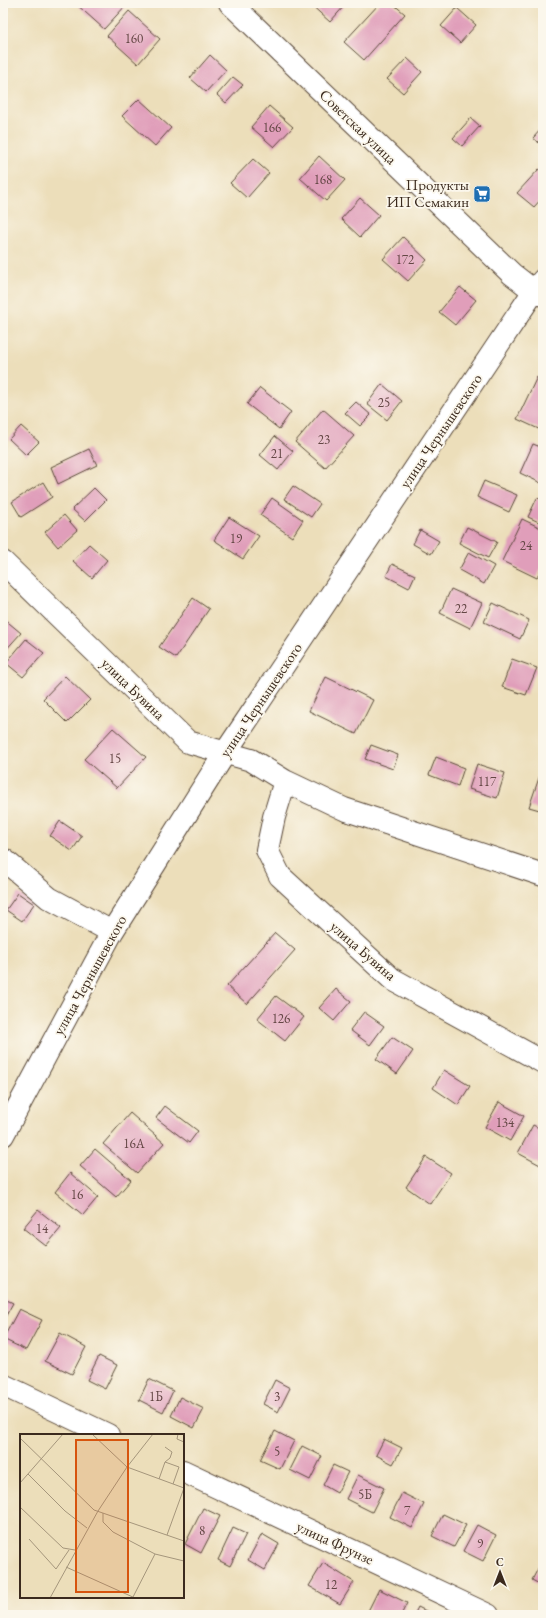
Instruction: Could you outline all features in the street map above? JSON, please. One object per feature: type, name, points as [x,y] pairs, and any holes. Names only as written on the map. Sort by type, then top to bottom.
[{"type":"street","name":"Советская улица","points":[[230,3],[512,274],[540,289]]},
{"type":"street","name":"улица Чернышевского","points":[[3,1135],[112,932],[225,753],[540,289]]},
{"type":"street","name":"улица Бувина","points":[[3,562],[188,742],[251,760],[285,781],[344,809],[543,875]]},
{"type":"street","name":"улица Бувина","points":[[285,781],[274,817],[267,850],[280,876],[392,979],[543,1062]]},
{"type":"street","points":[[3,859],[49,898],[112,932]]},
{"type":"street","points":[[3,1385],[106,1434]]},
{"type":"street","name":"улица Фрунзе","points":[[184,1471],[488,1615]]},
{"type":"building","points":[[75,3],[128,3],[104,29]]},
{"type":"building","points":[[309,3],[346,3],[346,4],[330,22]]},
{"type":"building","points":[[380,3],[392,3],[405,14],[364,60],[344,42]]},
{"type":"building","points":[[457,8],[476,25],[460,43],[441,26]]},
{"type":"building","points":[[129,11],[160,39],[138,64],[107,36]]},
{"type":"building","points":[[210,55],[226,70],[206,92],[190,78]]},
{"type":"building","points":[[407,58],[422,72],[403,93],[387,79]]},
{"type":"building","points":[[233,77],[243,85],[226,103],[217,95]]},
{"type":"building","points":[[139,99],[171,128],[155,146],[122,116]]},
{"type":"building","points":[[269,106],[293,127],[274,147],[251,127]]},
{"type":"building","points":[[471,118],[480,126],[462,146],[453,138]]},
{"type":"building","points":[[543,127],[543,146],[533,138]]},
{"type":"building","points":[[319,156],[345,180],[326,201],[300,178]]},
{"type":"building","points":[[253,159],[269,173],[247,198],[230,183]]},
{"type":"building","points":[[539,169],[543,172],[543,197],[534,207],[517,193]]},
{"type":"building","points":[[360,198],[379,215],[360,237],[341,219]]},
{"type":"building","points":[[403,237],[427,260],[408,281],[383,259]]},
{"type":"building","points":[[460,287],[476,300],[455,325],[439,312]]},
{"type":"building","points":[[537,377],[543,380],[543,431],[517,419]]},
{"type":"building","points":[[382,384],[402,401],[387,420],[367,404]]},
{"type":"building","points":[[260,388],[291,412],[279,429],[247,404]]},
{"type":"building","points":[[356,402],[371,415],[360,426],[345,413]]},
{"type":"building","points":[[323,409],[354,436],[325,468],[295,442]]},
{"type":"building","points":[[21,426],[39,442],[26,455],[9,439]]},
{"type":"building","points":[[275,436],[293,451],[278,470],[260,455]]},
{"type":"building","points":[[533,444],[543,448],[543,484],[520,473]]},
{"type":"building","points":[[89,449],[97,465],[58,484],[51,467]]},
{"type":"building","points":[[484,481],[517,495],[509,512],[477,497]]},
{"type":"building","points":[[43,482],[52,497],[21,517],[12,502]]},
{"type":"building","points":[[293,486],[320,504],[311,517],[284,499]]},
{"type":"building","points":[[94,488],[106,500],[85,521],[72,509]]},
{"type":"building","points":[[272,498],[303,520],[292,537],[260,515]]},
{"type":"building","points":[[537,498],[543,500],[543,524],[528,517]]},
{"type":"building","points":[[64,515],[77,530],[58,547],[45,532]]},
{"type":"building","points":[[229,517],[259,536],[243,559],[214,540]]},
{"type":"building","points":[[522,519],[543,529],[543,565],[537,578],[502,561]]},
{"type":"building","points":[[467,527],[497,542],[488,558],[459,543]]},
{"type":"building","points":[[420,530],[439,541],[431,554],[413,544]]},
{"type":"building","points":[[89,544],[107,560],[92,578],[73,561]]},
{"type":"building","points":[[469,552],[494,566],[484,584],[459,570]]},
{"type":"building","points":[[392,564],[415,575],[409,588],[386,576]]},
{"type":"building","points":[[451,589],[482,603],[470,628],[440,613]]},
{"type":"building","points":[[193,598],[209,609],[176,658],[159,647]]},
{"type":"building","points":[[493,603],[529,620],[520,639],[484,622]]},
{"type":"building","points":[[3,618],[21,633],[3,653]]},
{"type":"building","points":[[26,639],[44,653],[23,677],[6,663]]},
{"type":"building","points":[[512,659],[537,668],[526,695],[502,687]]},
{"type":"building","points":[[65,676],[90,700],[67,723],[43,699]]},
{"type":"building","points":[[326,677],[373,700],[356,734],[309,711]]},
{"type":"building","points":[[113,728],[146,757],[117,788],[84,759]]},
{"type":"building","points":[[371,745],[398,755],[393,769],[365,759]]},
{"type":"building","points":[[436,757],[464,768],[458,786],[429,775]]},
{"type":"building","points":[[477,764],[505,773],[497,798],[469,789]]},
{"type":"building","points":[[540,775],[543,776],[543,811],[529,807]]},
{"type":"building","points":[[60,821],[82,836],[72,851],[50,836]]},
{"type":"building","points":[[18,893],[34,904],[22,921],[6,910]]},
{"type":"building","points":[[275,933],[295,950],[247,1004],[227,986]]},
{"type":"building","points":[[336,989],[351,1001],[334,1021],[319,1008]]},
{"type":"building","points":[[276,996],[304,1017],[285,1041],[257,1019]]},
{"type":"building","points":[[364,1012],[384,1026],[370,1045],[350,1030]]},
{"type":"building","points":[[392,1037],[413,1051],[397,1074],[376,1059]]},
{"type":"building","points":[[444,1070],[470,1086],[458,1105],[433,1088]]},
{"type":"building","points":[[499,1102],[524,1116],[510,1141],[485,1127]]},
{"type":"building","points":[[165,1106],[198,1131],[189,1143],[156,1118]]},
{"type":"building","points":[[130,1113],[164,1143],[137,1173],[103,1144]]},
{"type":"building","points":[[533,1125],[543,1130],[542,1166],[518,1153]]},
{"type":"building","points":[[95,1149],[131,1180],[116,1197],[80,1166]]},
{"type":"building","points":[[426,1157],[451,1173],[430,1204],[406,1187]]},
{"type":"building","points":[[70,1173],[98,1197],[83,1215],[55,1192]]},
{"type":"building","points":[[38,1210],[61,1228],[46,1246],[23,1228]]},
{"type":"building","points":[[3,1298],[13,1303],[3,1321]]},
{"type":"building","points":[[19,1309],[42,1320],[26,1350],[3,1339]]},
{"type":"building","points":[[60,1333],[86,1347],[72,1374],[45,1361]]},
{"type":"building","points":[[99,1356],[117,1365],[105,1389],[87,1380]]},
{"type":"building","points":[[149,1379],[173,1391],[163,1412],[139,1400]]},
{"type":"building","points":[[275,1380],[290,1388],[278,1412],[263,1404]]},
{"type":"building","points":[[180,1397],[204,1409],[194,1428],[171,1416]]},
{"type":"building","points":[[275,1431],[294,1441],[280,1469],[260,1460]]},
{"type":"building","points":[[384,1439],[402,1448],[393,1464],[376,1455]]},
{"type":"building","points":[[302,1446],[322,1456],[310,1480],[290,1470]]},
{"type":"building","points":[[333,1465],[348,1472],[337,1493],[323,1485]]},
{"type":"building","points":[[358,1475],[384,1488],[372,1512],[346,1499]]},
{"type":"building","points":[[402,1493],[424,1504],[412,1528],[390,1517]]},
{"type":"building","points":[[203,1508],[220,1516],[201,1553],[185,1544]]},
{"type":"building","points":[[443,1514],[466,1525],[454,1547],[432,1536]]},
{"type":"building","points":[[477,1525],[496,1535],[483,1561],[463,1551]]},
{"type":"building","points":[[233,1528],[246,1534],[230,1566],[218,1560]]},
{"type":"building","points":[[262,1534],[279,1544],[265,1570],[248,1560]]},
{"type":"building","points":[[323,1563],[354,1582],[340,1604],[309,1586]]},
{"type":"building","points":[[541,1563],[543,1564],[543,1586],[532,1580]]},
{"type":"building","points":[[379,1589],[407,1603],[401,1615],[366,1615]]},
{"type":"building","points":[[418,1607],[434,1615],[414,1615]]},
{"type":"place","name":"Продукты ИП Семакин","points":[[482,194]]}]
